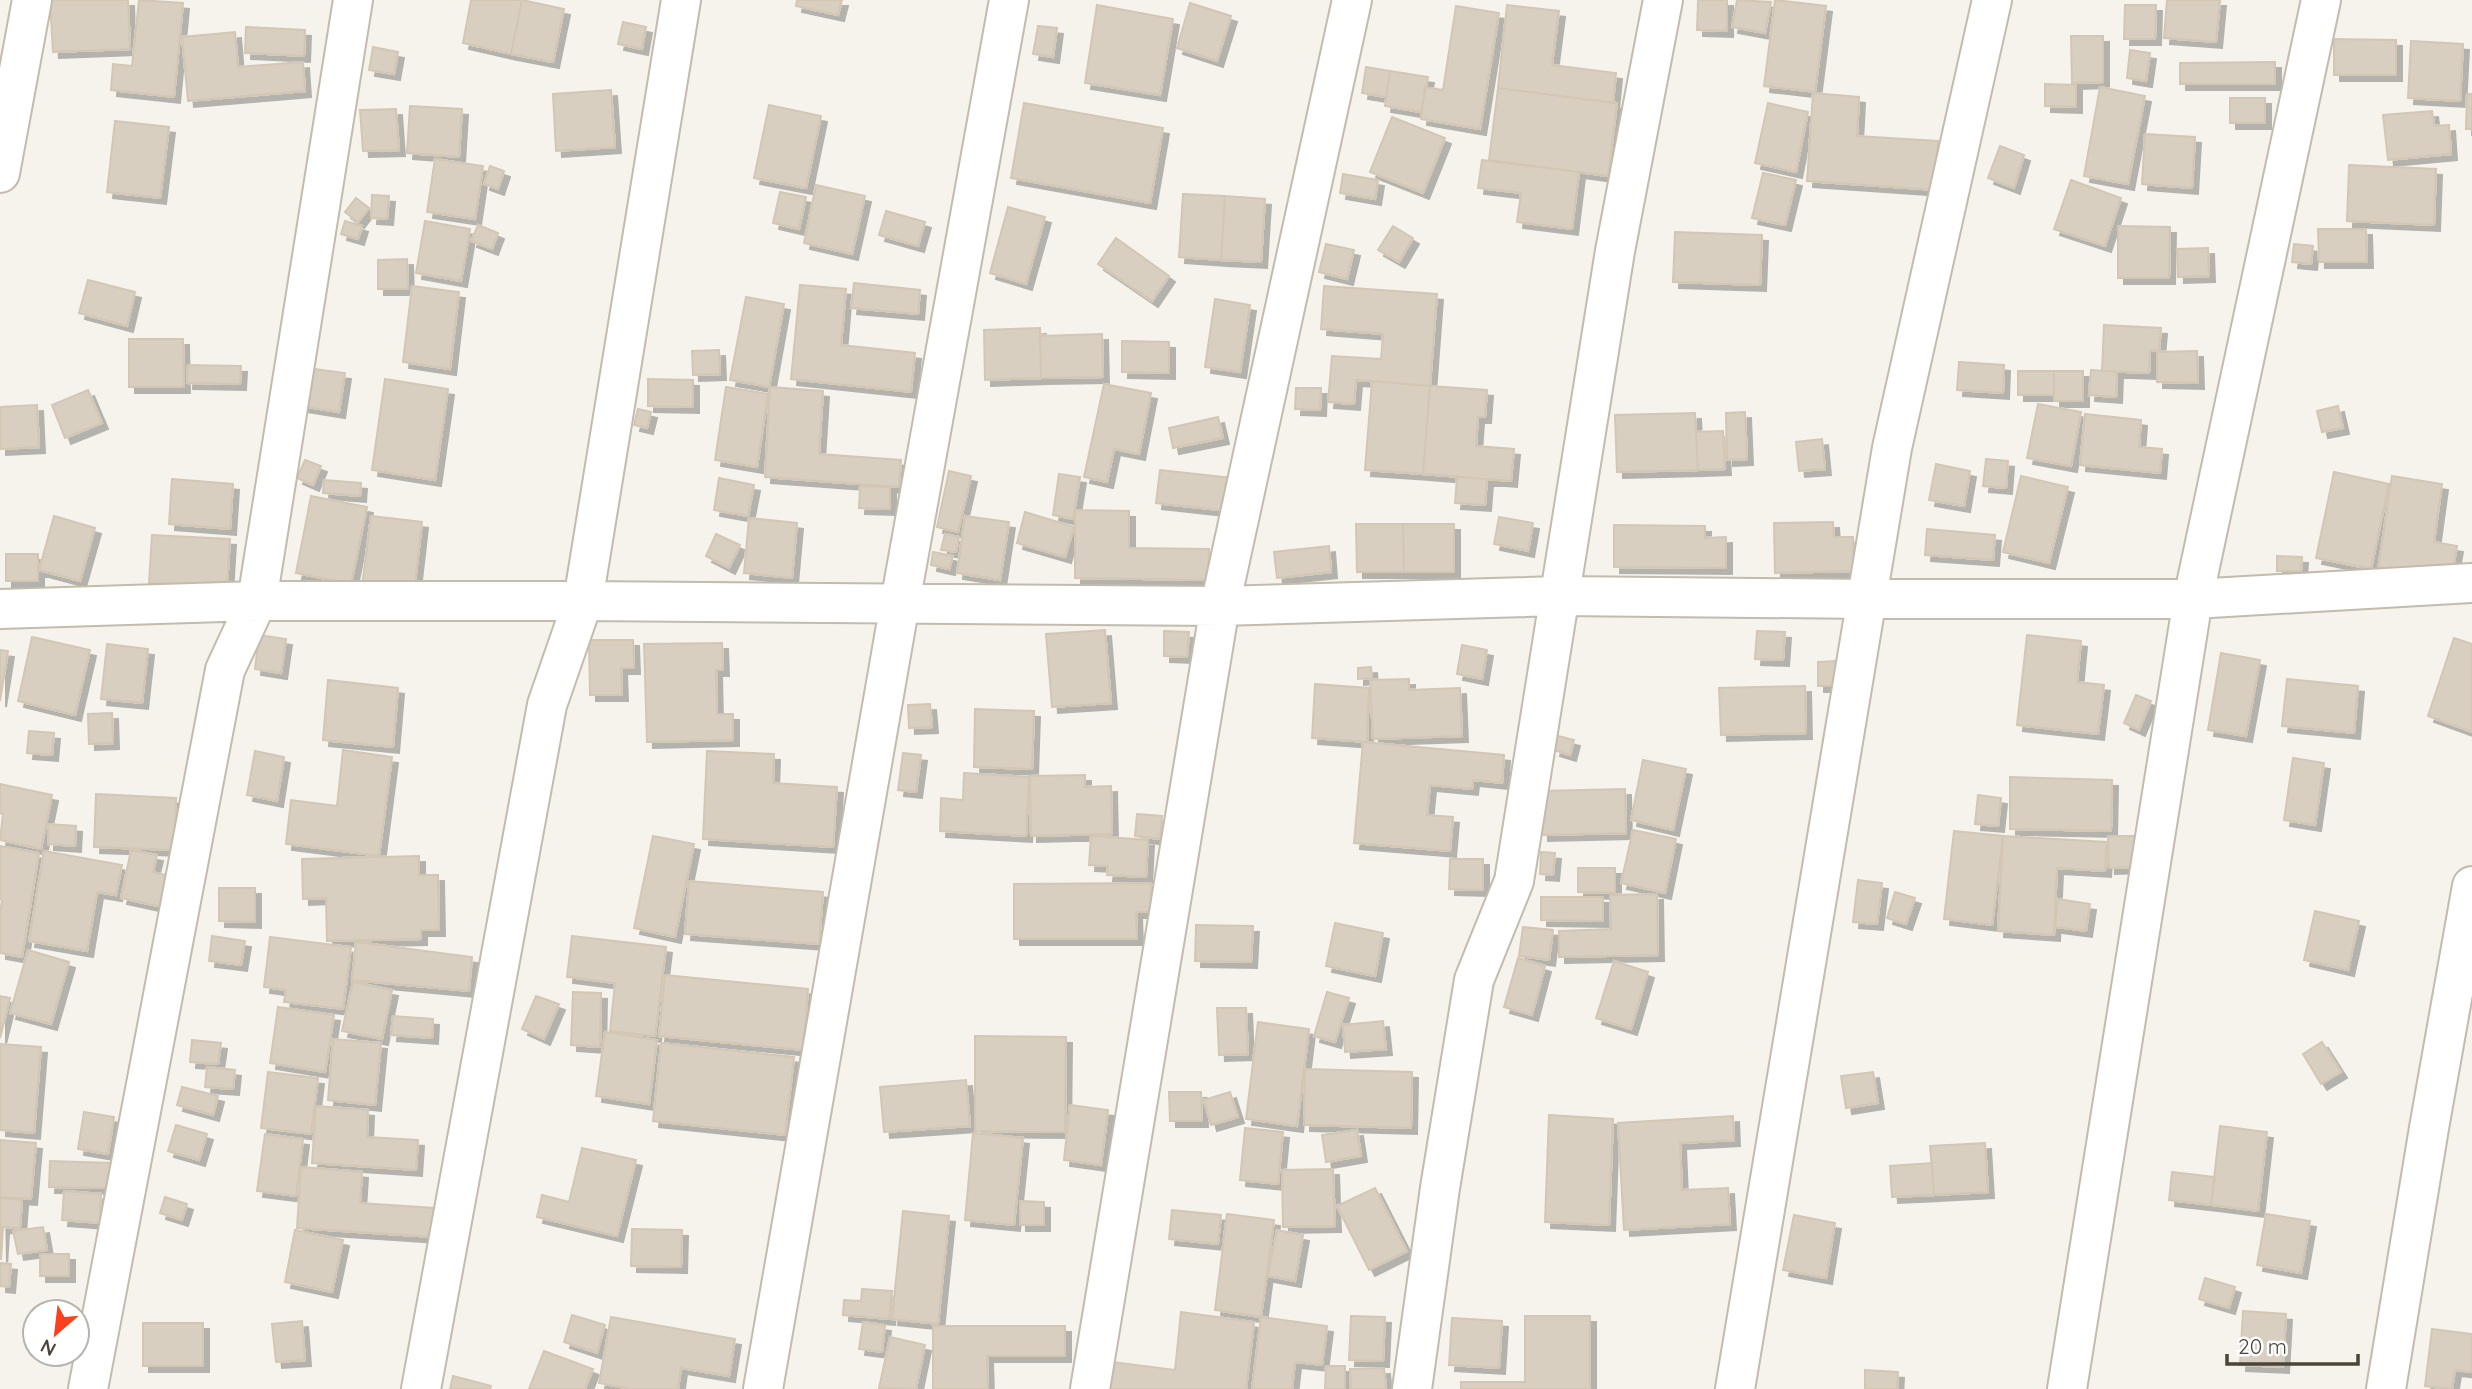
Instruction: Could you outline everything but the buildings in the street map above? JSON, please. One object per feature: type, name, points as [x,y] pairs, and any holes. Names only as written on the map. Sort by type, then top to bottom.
[{"type":"street","points":[[0,173],[32,0]]},
{"type":"street","points":[[88,1389],[225,670],[257,601],[353,0]]},
{"type":"street","points":[[421,1389],[547,705],[583,601],[681,0]]},
{"type":"street","points":[[763,1389],[900,603],[1009,0]]},
{"type":"street","points":[[1090,1389],[1220,606],[1352,0]]},
{"type":"street","points":[[1412,1389],[1440,1188],[1474,980],[1514,881],[1615,251],[1663,0]]},
{"type":"street","points":[[1735,1389],[1892,448],[1992,0]]},
{"type":"street","points":[[2067,1389],[2193,599],[2322,0]]},
{"type":"street","points":[[0,609],[257,601],[1220,606],[1560,596],[2193,599],[2472,583]]},
{"type":"street","points":[[2386,1389],[2472,886]]}]
